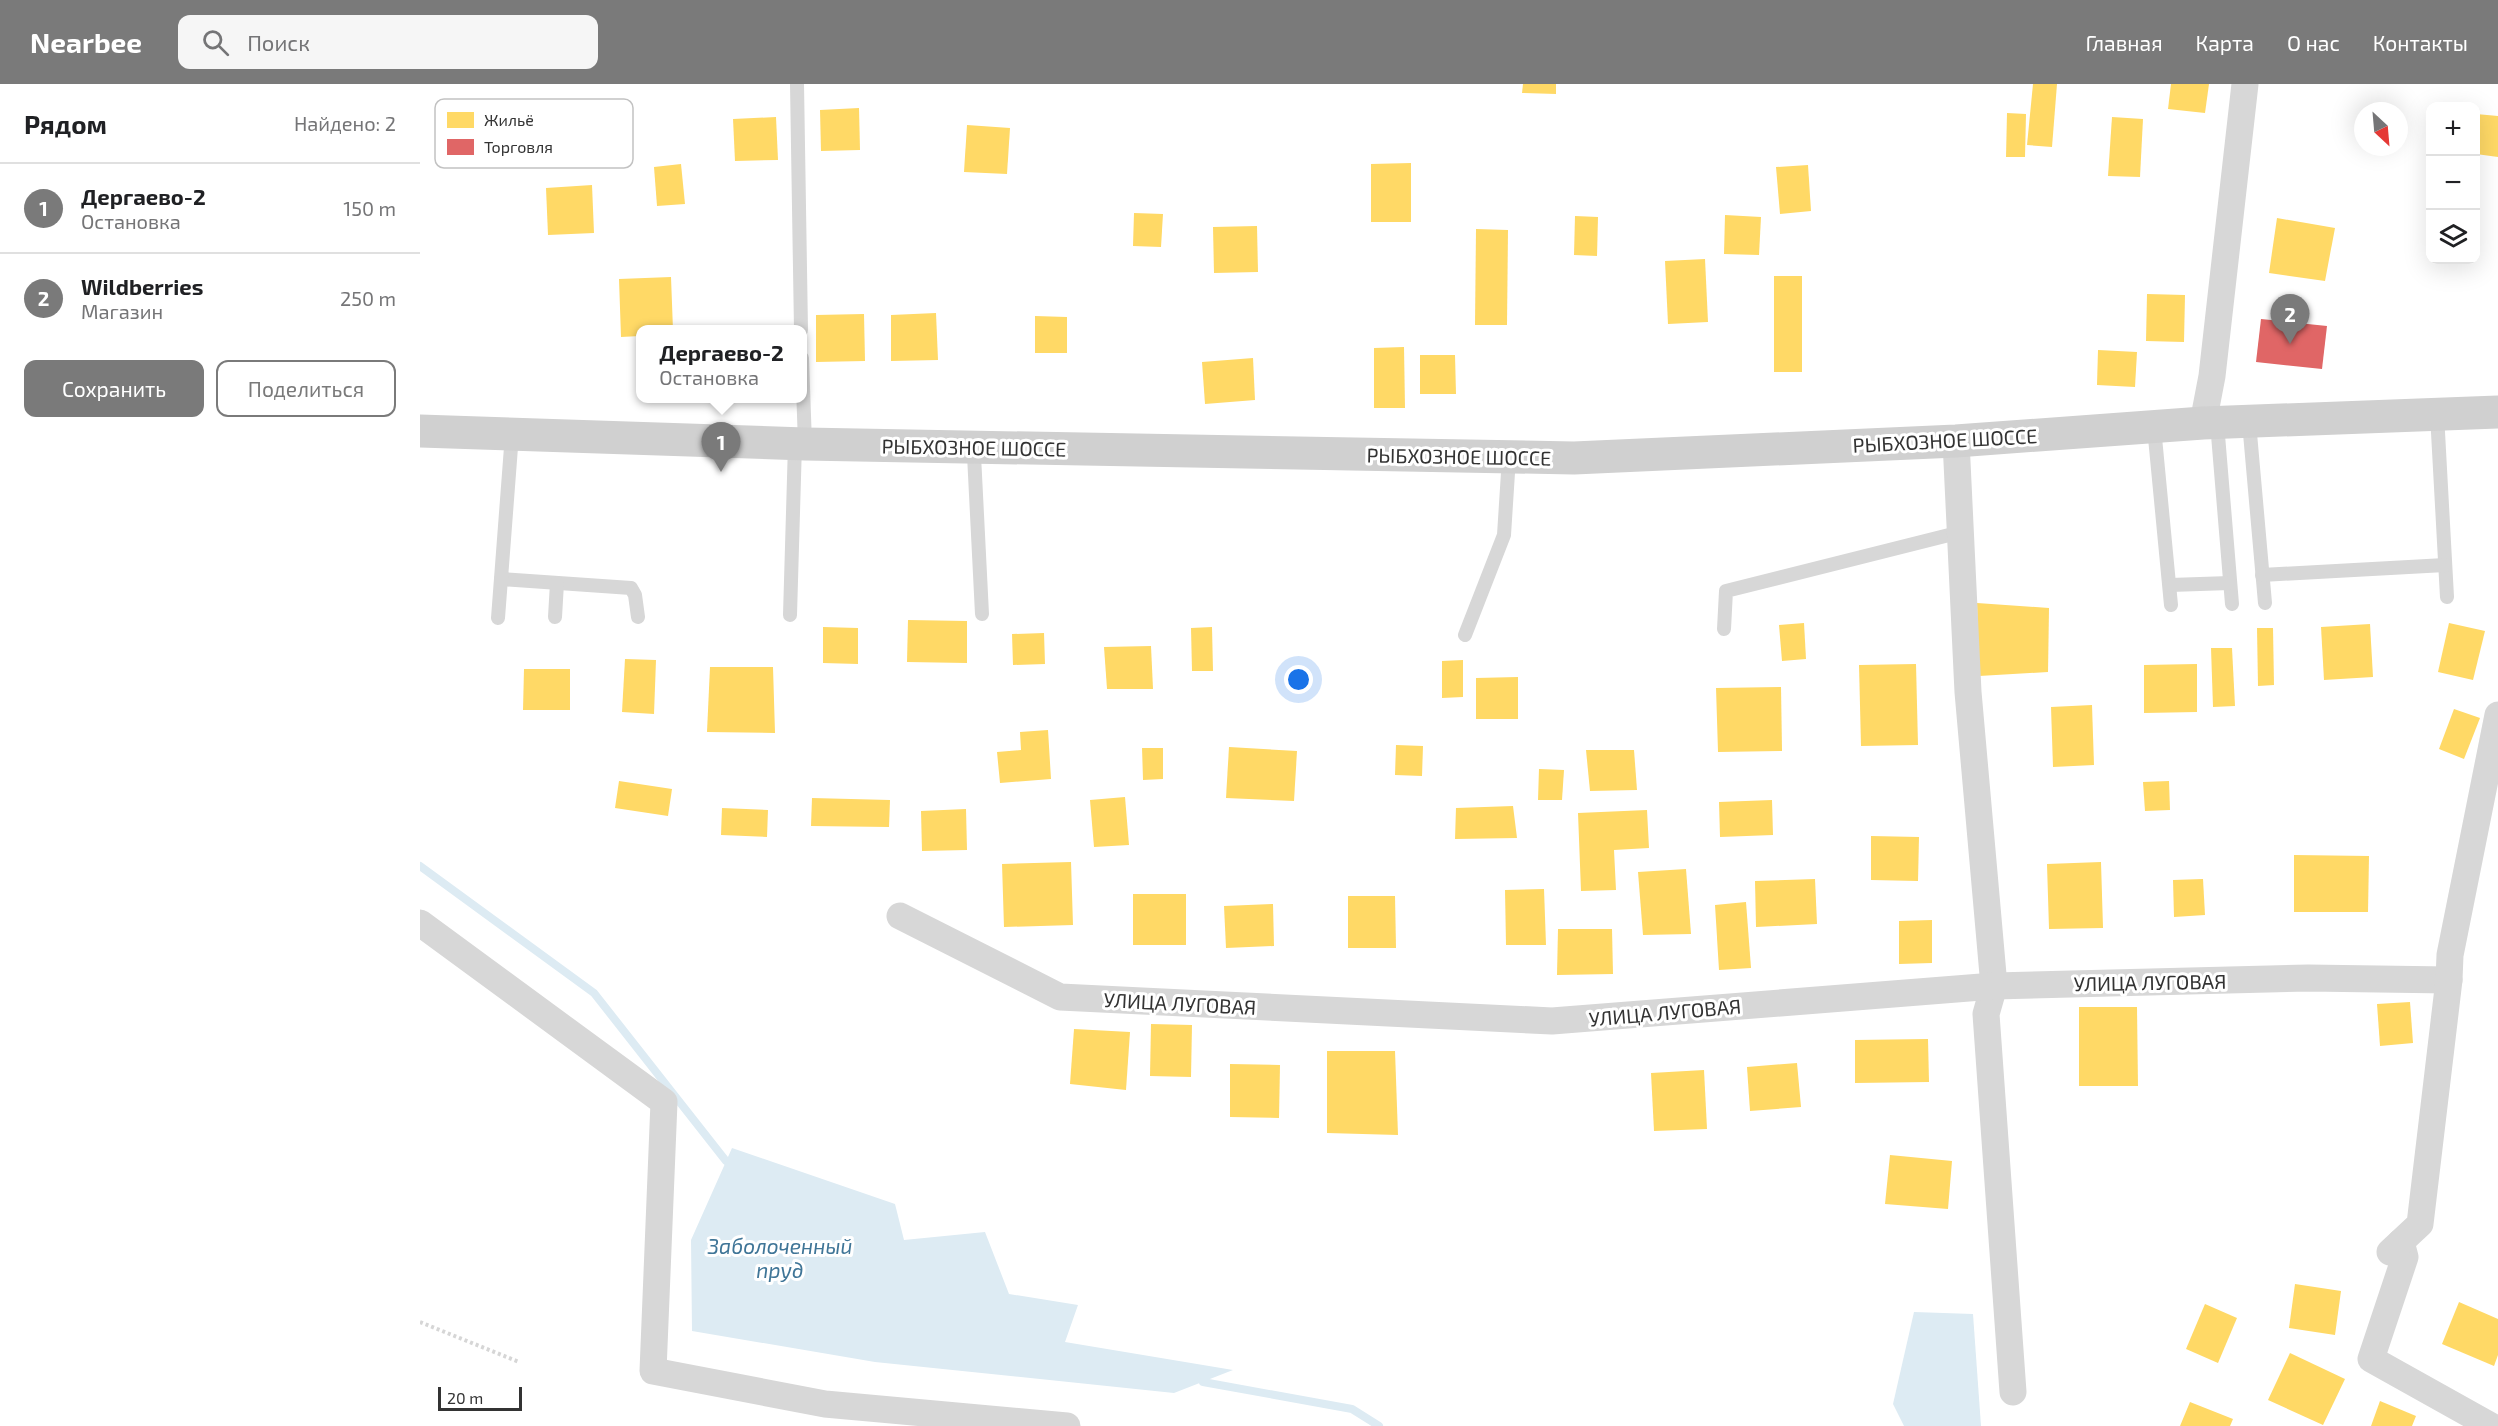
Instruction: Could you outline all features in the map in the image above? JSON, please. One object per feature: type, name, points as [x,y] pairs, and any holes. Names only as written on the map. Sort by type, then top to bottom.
[{"type":"main road","name":"РЫБХОЗНОЕ ШОССЕ","points":[[420,430],[800,443],[1574,458],[1956,441],[2210,423],[2498,411]]},
{"type":"street","points":[[2210,423],[2212,376],[2245,84]]},
{"type":"street","points":[[1956,441],[1968,692],[1994,986],[1986,1014],[2013,1392]]},
{"type":"street","points":[[2491,1426],[2371,1359],[2405,1257],[2395,1247],[2420,1224],[2450,955],[2498,715]]},
{"type":"street","name":"УЛИЦА ЛУГОВАЯ","points":[[900,916],[1060,997],[1552,1021],[1994,986],[2308,978],[2449,980]]},
{"type":"street","points":[[420,923],[664,1102],[653,1371],[825,1404],[1067,1426]]},
{"type":"lane","points":[[797,84],[801,325]]},
{"type":"lane","points":[[790,615],[801,403]]},
{"type":"lane","points":[[2437,414],[2447,597]]},
{"type":"lane","points":[[2249,422],[2265,603]]},
{"type":"lane","points":[[2210,423],[2232,604]]},
{"type":"lane","points":[[2154,427],[2171,605]]},
{"type":"lane","points":[[498,618],[513,434]]},
{"type":"lane","points":[[974,454],[981,614]]},
{"type":"lane","points":[[1465,635],[1504,535],[1509,457]]},
{"type":"lane","points":[[1724,629],[1726,591],[1961,532]]},
{"type":"lane","points":[[2262,575],[2445,565]]},
{"type":"lane","points":[[501,579],[631,588],[635,596],[638,617]]},
{"type":"lane","points":[[555,617],[556,583]]},
{"type":"lane","points":[[2170,585],[2230,583]]},
{"type":"path","points":[[420,1322],[519,1362]]},
{"type":"water","name":"Заболоченный пруд","points":[[732,1148],[895,1204],[904,1240],[985,1232],[1009,1294],[1078,1305],[1065,1342],[1233,1370],[1174,1393],[875,1362],[692,1331],[691,1240]]},
{"type":"water","points":[[1914,1312],[1973,1314],[1981,1426],[1904,1426],[1893,1404]]},
{"type":"building: Жильё","points":[[1523,84],[1556,84],[1556,94],[1522,93]]},
{"type":"building: Жильё","points":[[2033,84],[2057,84],[2052,147],[2027,145]]},
{"type":"building: Жильё","points":[[2171,84],[2209,84],[2205,113],[2168,109]]},
{"type":"building: Жильё","points":[[859,108],[860,150],[821,151],[820,110]]},
{"type":"building: Жильё","points":[[2007,113],[2026,114],[2025,157],[2006,157]]},
{"type":"building: Жильё","points":[[2480,114],[2498,116],[2498,157],[2480,155]]},
{"type":"building: Жильё","points":[[776,117],[778,160],[735,161],[733,119]]},
{"type":"building: Жильё","points":[[2112,117],[2143,119],[2140,177],[2108,176]]},
{"type":"building: Жильё","points":[[967,125],[1010,128],[1007,174],[964,172]]},
{"type":"building: Жильё","points":[[1411,163],[1411,222],[1371,222],[1371,164]]},
{"type":"building: Жильё","points":[[681,164],[685,204],[657,206],[654,167]]},
{"type":"building: Жильё","points":[[1808,165],[1811,211],[1780,214],[1776,167]]},
{"type":"building: Жильё","points":[[592,185],[594,233],[548,235],[546,188]]},
{"type":"building: Жильё","points":[[1134,213],[1163,214],[1161,247],[1133,246]]},
{"type":"building: Жильё","points":[[1725,215],[1761,217],[1759,255],[1724,254]]},
{"type":"building: Жильё","points":[[1575,216],[1598,217],[1597,256],[1574,255]]},
{"type":"building: Жильё","points":[[2277,218],[2335,228],[2325,281],[2269,273]]},
{"type":"building: Жильё","points":[[1257,226],[1258,272],[1214,273],[1213,227]]},
{"type":"building: Жильё","points":[[1476,229],[1508,230],[1507,325],[1475,325]]},
{"type":"building: Жильё","points":[[1705,259],[1708,322],[1668,324],[1665,261]]},
{"type":"building: Жильё","points":[[1774,276],[1802,276],[1802,372],[1774,372]]},
{"type":"building: Жильё","points":[[671,277],[673,325],[636,325],[636,336],[621,337],[619,279]]},
{"type":"building: Жильё","points":[[2147,294],[2185,295],[2184,342],[2146,341]]},
{"type":"building: Жильё","points":[[936,313],[938,360],[891,361],[891,315]]},
{"type":"building: Жильё","points":[[864,314],[865,361],[816,362],[816,315]]},
{"type":"building: Жильё","points":[[1035,316],[1067,317],[1067,353],[1035,353]]},
{"type":"building: Жильё","points":[[1404,347],[1405,408],[1374,408],[1374,348]]},
{"type":"building: Жильё","points":[[2098,350],[2137,352],[2135,387],[2097,385]]},
{"type":"building: Жильё","points":[[1420,355],[1455,355],[1456,394],[1420,394]]},
{"type":"building: Жильё","points":[[1253,358],[1255,400],[1205,404],[1202,362]]},
{"type":"building: Жильё","points":[[1977,603],[2049,608],[2048,672],[1979,676]]},
{"type":"building: Жильё","points":[[908,620],[967,621],[967,663],[907,662]]},
{"type":"building: Жильё","points":[[1804,623],[1806,659],[1782,661],[1779,625]]},
{"type":"building: Жильё","points":[[2449,623],[2485,631],[2473,680],[2438,672]]},
{"type":"building: Жильё","points":[[2370,624],[2373,677],[2324,680],[2321,627]]},
{"type":"building: Жильё","points":[[823,627],[858,628],[858,664],[823,663]]},
{"type":"building: Жильё","points":[[1212,627],[1213,671],[1192,671],[1191,628]]},
{"type":"building: Жильё","points":[[2257,628],[2273,628],[2274,685],[2258,686]]},
{"type":"building: Жильё","points":[[1044,633],[1045,664],[1013,665],[1012,634]]},
{"type":"building: Жильё","points":[[1151,646],[1153,689],[1107,689],[1104,647]]},
{"type":"building: Жильё","points":[[2211,648],[2232,648],[2235,706],[2213,707]]},
{"type":"building: Жильё","points":[[625,659],[656,660],[654,714],[622,712]]},
{"type":"building: Жильё","points":[[1463,660],[1463,697],[1442,698],[1442,661]]},
{"type":"building: Жильё","points":[[1916,664],[1918,745],[1861,746],[1859,665]]},
{"type":"building: Жильё","points":[[2197,664],[2197,712],[2144,713],[2144,665]]},
{"type":"building: Жильё","points":[[710,667],[773,667],[775,733],[707,732]]},
{"type":"building: Жильё","points":[[524,669],[570,669],[570,710],[523,710]]},
{"type":"building: Жильё","points":[[1518,677],[1518,719],[1476,719],[1476,678]]},
{"type":"building: Жильё","points":[[1781,687],[1782,751],[1718,752],[1716,688]]},
{"type":"building: Жильё","points":[[2092,705],[2094,765],[2053,767],[2051,707]]},
{"type":"building: Жильё","points":[[2454,709],[2480,718],[2464,759],[2439,749]]},
{"type":"building: Жильё","points":[[1048,730],[1051,779],[1000,783],[997,752],[1021,750],[1020,732]]},
{"type":"building: Жильё","points":[[1396,745],[1423,746],[1422,776],[1395,775]]},
{"type":"building: Жильё","points":[[1229,747],[1297,751],[1294,801],[1226,798]]},
{"type":"building: Жильё","points":[[1142,748],[1163,748],[1163,779],[1143,780]]},
{"type":"building: Жильё","points":[[1586,750],[1634,750],[1637,790],[1590,791]]},
{"type":"building: Жильё","points":[[1539,769],[1564,770],[1562,800],[1538,800]]},
{"type":"building: Жильё","points":[[619,781],[672,789],[668,816],[615,808]]},
{"type":"building: Жильё","points":[[2169,781],[2170,810],[2145,811],[2143,782]]},
{"type":"building: Жильё","points":[[1125,797],[1129,845],[1094,847],[1090,800]]},
{"type":"building: Жильё","points":[[812,798],[890,800],[889,827],[811,826]]},
{"type":"building: Жильё","points":[[1772,800],[1773,835],[1720,837],[1719,802]]},
{"type":"building: Жильё","points":[[1513,806],[1517,838],[1455,839],[1456,808]]},
{"type":"building: Жильё","points":[[722,808],[768,810],[767,837],[721,835]]},
{"type":"building: Жильё","points":[[966,809],[967,850],[922,851],[921,811]]},
{"type":"building: Жильё","points":[[1647,810],[1649,848],[1614,850],[1616,890],[1581,891],[1578,813]]},
{"type":"building: Жильё","points":[[1871,836],[1919,837],[1918,881],[1871,880]]},
{"type":"building: Жильё","points":[[2294,855],[2369,856],[2368,912],[2294,912]]},
{"type":"building: Жильё","points":[[1071,862],[1073,925],[1004,927],[1002,864]]},
{"type":"building: Жильё","points":[[2101,862],[2103,928],[2049,929],[2047,864]]},
{"type":"building: Жильё","points":[[1686,869],[1691,934],[1643,935],[1638,872]]},
{"type":"building: Жильё","points":[[1815,879],[1817,924],[1756,927],[1755,881]]},
{"type":"building: Жильё","points":[[2203,879],[2205,915],[2174,917],[2173,880]]},
{"type":"building: Жильё","points":[[1544,889],[1546,945],[1506,945],[1505,890]]},
{"type":"building: Жильё","points":[[1133,894],[1186,894],[1186,945],[1133,945]]},
{"type":"building: Жильё","points":[[1348,896],[1395,896],[1396,948],[1348,948]]},
{"type":"building: Жильё","points":[[1746,902],[1751,968],[1719,970],[1715,905]]},
{"type":"building: Жильё","points":[[1273,904],[1274,946],[1226,948],[1224,906]]},
{"type":"building: Жильё","points":[[1932,920],[1932,963],[1899,964],[1899,921]]},
{"type":"building: Жильё","points":[[1558,929],[1612,929],[1613,974],[1557,975]]},
{"type":"building: Жильё","points":[[2410,1002],[2413,1043],[2380,1046],[2377,1004]]},
{"type":"building: Жильё","points":[[2079,1007],[2137,1007],[2138,1086],[2079,1086]]},
{"type":"building: Жильё","points":[[1151,1024],[1192,1025],[1191,1077],[1150,1076]]},
{"type":"building: Жильё","points":[[1074,1029],[1130,1032],[1126,1090],[1070,1084]]},
{"type":"building: Жильё","points":[[1928,1039],[1929,1082],[1855,1083],[1855,1040]]},
{"type":"building: Жильё","points":[[1327,1051],[1395,1051],[1398,1135],[1327,1133]]},
{"type":"building: Жильё","points":[[1797,1063],[1801,1107],[1750,1111],[1747,1067]]},
{"type":"building: Жильё","points":[[1230,1064],[1280,1065],[1279,1118],[1230,1117]]},
{"type":"building: Жильё","points":[[1704,1070],[1707,1129],[1654,1131],[1651,1073]]},
{"type":"building: Жильё","points":[[1890,1155],[1952,1161],[1948,1209],[1885,1204]]},
{"type":"building: Жильё","points":[[2295,1284],[2341,1291],[2335,1335],[2289,1328]]},
{"type":"building: Жильё","points":[[2459,1302],[2498,1319],[2498,1355],[2494,1366],[2442,1344]]},
{"type":"building: Жильё","points":[[2205,1304],[2237,1318],[2218,1363],[2186,1349]]},
{"type":"building: Жильё","points":[[2290,1353],[2345,1379],[2323,1425],[2268,1400]]},
{"type":"building: Жильё","points":[[2380,1401],[2416,1416],[2412,1426],[2371,1426]]},
{"type":"building: Жильё","points":[[2190,1402],[2233,1419],[2230,1426],[2180,1426]]},
{"type":"building: Торговля","points":[[2261,319],[2327,326],[2322,369],[2256,362]]},
{"type":"waterway","points":[[420,866],[594,993],[726,1161]]},
{"type":"waterway","points":[[1203,1382],[1352,1409],[1379,1426]]},
{"type":"place","name":"Wildberries","points":[[2290,344]]},
{"type":"place","name":"Дергаево-2","points":[[721,472]]}]
